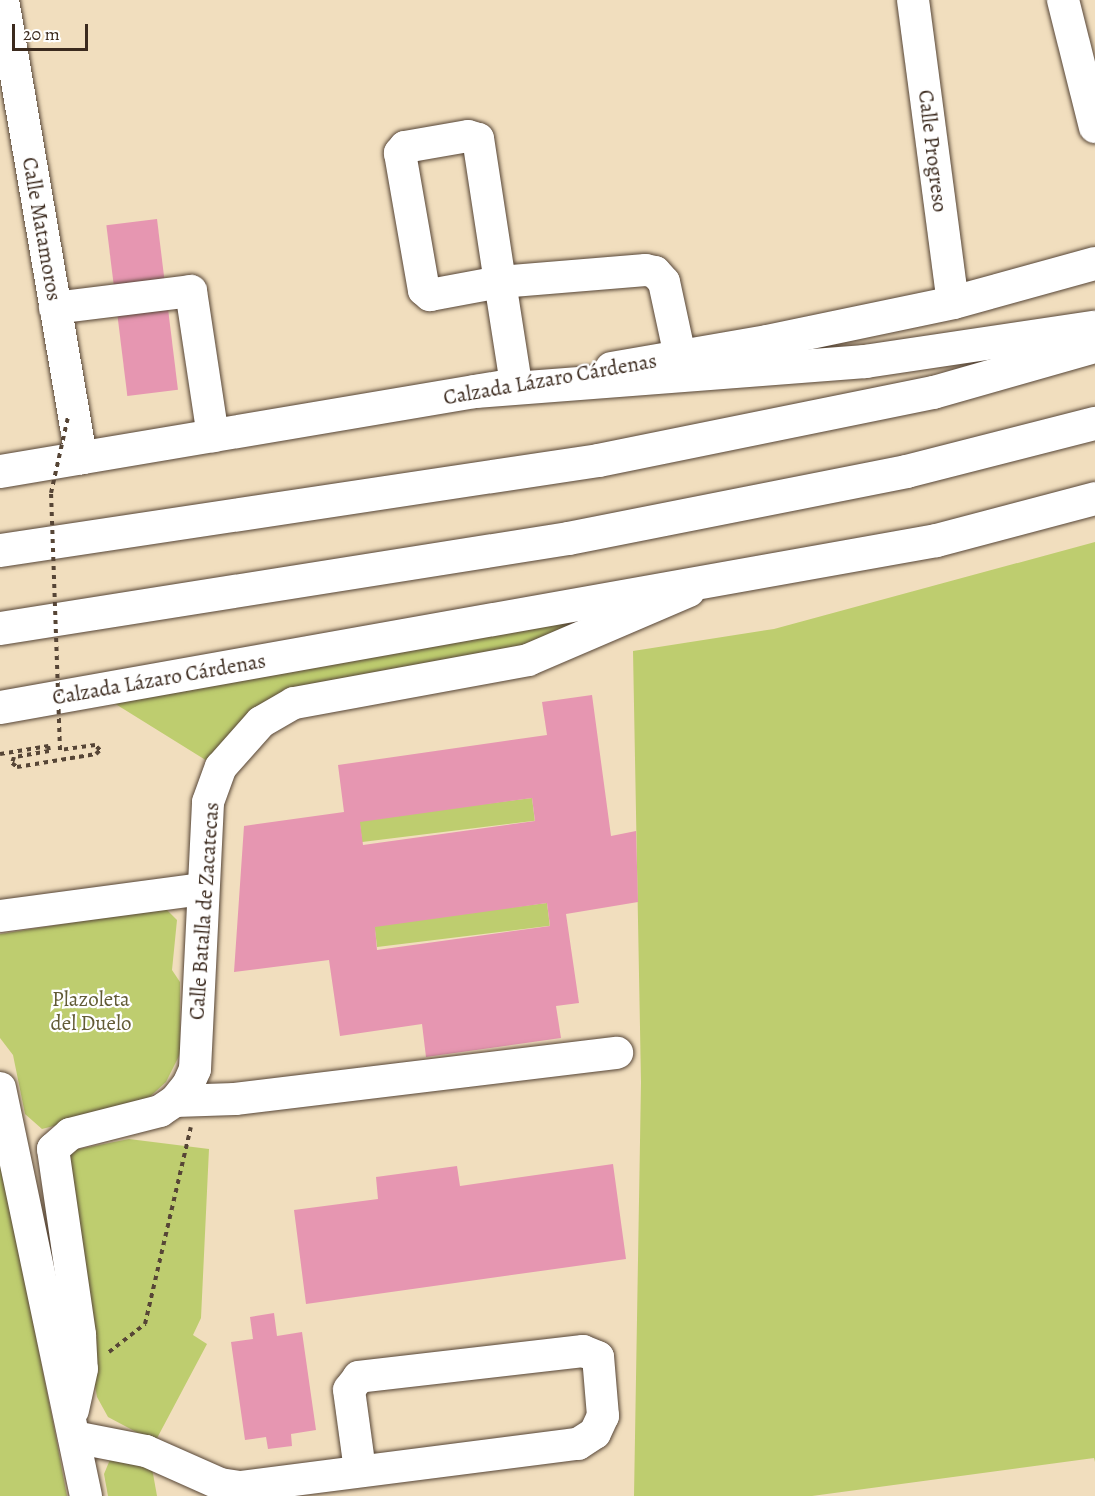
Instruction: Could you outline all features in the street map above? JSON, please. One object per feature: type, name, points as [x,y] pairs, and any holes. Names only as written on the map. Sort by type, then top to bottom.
[{"type":"main road","name":"Calzada Lázaro Cárdenas","points":[[0,471],[680,356],[953,302],[1095,263]]},
{"type":"main road","points":[[475,391],[865,361],[1095,327]]},
{"type":"main road","points":[[0,550],[598,460],[933,392],[1095,346]]},
{"type":"main road","points":[[0,628],[568,538],[906,471],[1095,423]]},
{"type":"main road","name":"Calzada Lázaro Cárdenas","points":[[0,707],[706,583],[936,540],[1095,498]]},
{"type":"street","name":"Calle Matamoros","points":[[3,0],[7,69],[55,308],[81,458]]},
{"type":"street","name":"Calle Progreso","points":[[913,0],[953,302]]},
{"type":"street","points":[[1063,0],[1095,127]]},
{"type":"street","points":[[516,384],[500,282],[478,139],[468,136],[405,147],[400,153],[424,290],[430,296],[500,282],[655,272],[664,282],[680,356]]},
{"type":"street","points":[[55,308],[190,291],[213,436]]},
{"type":"street","name":"Calle Batalla de Zacatecas","points":[[185,1101],[195,1069],[202,889],[212,793],[221,767],[261,722],[294,703],[528,660],[706,583]]},
{"type":"street","points":[[0,916],[202,889]]},
{"type":"street","points":[[15,1150],[53,1149],[70,1134],[143,1118],[185,1101],[617,1053]]},
{"type":"street","points":[[0,1088],[15,1150],[86,1496]]},
{"type":"street","points":[[53,1149],[82,1369],[72,1428]]},
{"type":"street","points":[[72,1428],[146,1451],[230,1487],[313,1486],[360,1470],[587,1440],[595,1433],[603,1416],[598,1357],[583,1351],[359,1377],[349,1390],[360,1470]]},
{"type":"path","points":[[0,754],[48,746],[49,751],[14,757],[12,763],[16,767],[96,754],[100,750],[95,746],[60,750],[51,493],[68,417]]},
{"type":"path","points":[[82,1369],[92,1366],[146,1324],[185,1101]]},
{"type":"green space","points":[[1095,542],[1095,1462],[1094,1458],[812,1496],[634,1496],[641,1082],[633,651],[774,629]]},
{"type":"green space","points":[[622,598],[528,660],[294,703],[212,764],[101,695]]},
{"type":"green space","points":[[532,798],[535,821],[362,842],[359,819]]},
{"type":"green space","points":[[547,903],[550,926],[377,947],[374,924]]},
{"type":"green space","name":"Plazoleta del Duelo","points":[[165,908],[177,920],[172,970],[180,982],[180,1054],[166,1082],[143,1103],[42,1129],[25,1114],[13,1055],[0,1038],[0,934]]},
{"type":"green space","points":[[129,1139],[209,1149],[201,1318],[193,1335],[207,1344],[155,1442],[108,1417],[97,1397],[58,1170],[69,1151]]},
{"type":"green space","points":[[0,1157],[53,1422],[67,1496],[0,1496]]},
{"type":"green space","points":[[114,1450],[152,1468],[157,1496],[108,1496],[104,1474]]},
{"type":"building","points":[[157,219],[178,390],[127,396],[106,225]]},
{"type":"building","points":[[592,695],[611,836],[636,831],[638,902],[566,914],[579,1003],[556,1006],[561,1038],[426,1057],[422,1024],[340,1036],[329,960],[234,972],[244,826],[344,812],[338,765],[547,735],[542,702]],"holes":[[[532,798],[535,821],[363,845],[360,822]],[[547,903],[550,926],[377,950],[375,927]]]},
{"type":"building","points":[[613,1164],[626,1259],[306,1304],[294,1210],[378,1199],[376,1177],[457,1166],[460,1186]]},
{"type":"building","points":[[274,1313],[277,1336],[302,1332],[316,1430],[291,1434],[292,1446],[268,1449],[266,1437],[245,1440],[231,1342],[253,1339],[250,1317]]}]
